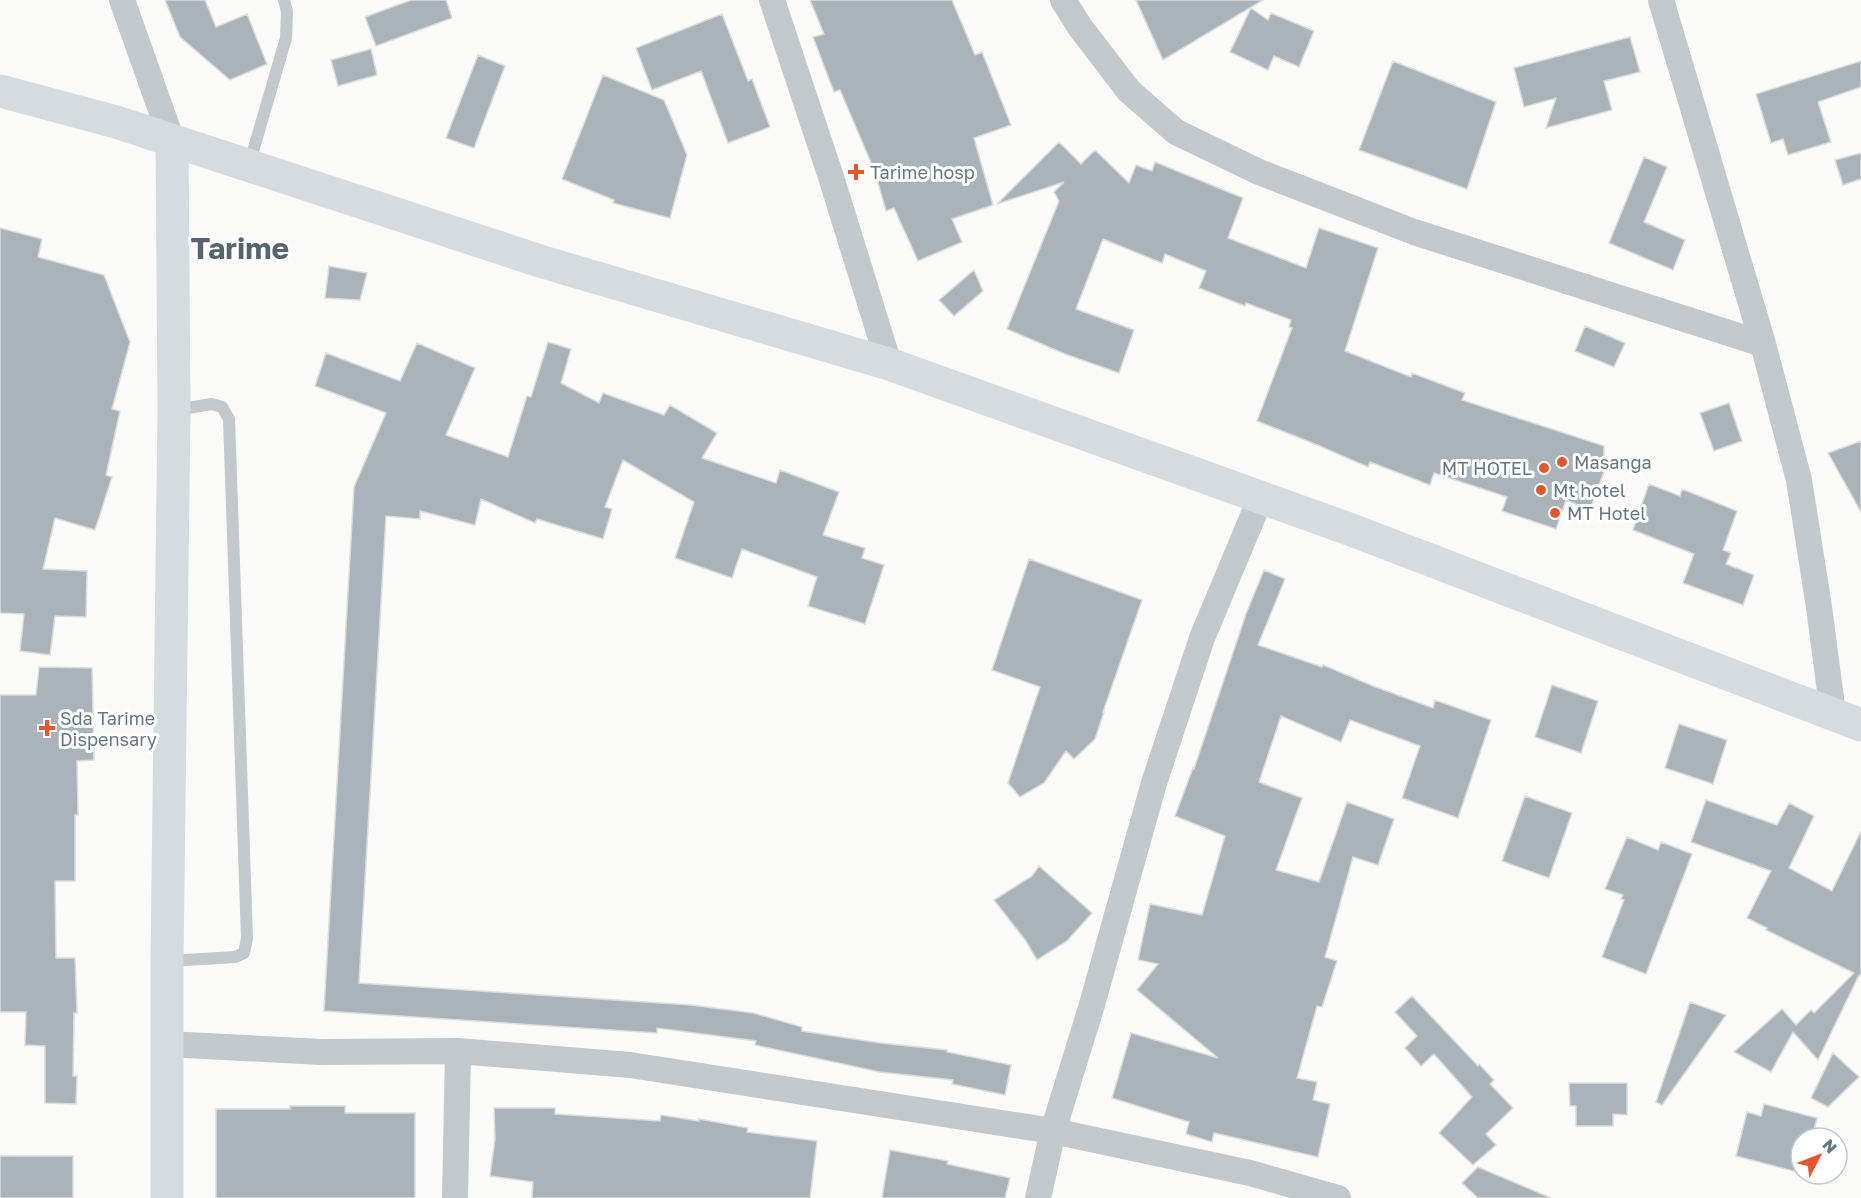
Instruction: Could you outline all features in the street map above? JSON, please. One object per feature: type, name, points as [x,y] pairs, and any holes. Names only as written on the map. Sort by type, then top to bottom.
[{"type":"main road","points":[[0,91],[116,123],[543,262],[889,364],[1360,533],[1847,720]]},
{"type":"main road","points":[[167,1198],[167,961],[174,410],[172,141]]},
{"type":"street","points":[[122,0],[172,141]]},
{"type":"street","points":[[772,0],[831,177],[889,364]]},
{"type":"street","points":[[1063,0],[1080,27],[1129,91],[1176,132],[1186,137],[1259,172],[1414,232],[1763,344]]},
{"type":"street","points":[[1660,0],[1763,344],[1799,480],[1819,607],[1847,720]]},
{"type":"street","points":[[1038,1198],[1053,1131],[1091,1008],[1154,783],[1202,638],[1261,497]]},
{"type":"street","points":[[167,1044],[321,1052],[458,1051],[630,1065],[1053,1131],[1250,1173],[1338,1198]]},
{"type":"street","points":[[455,1198],[458,1051]]},
{"type":"lane","points":[[249,166],[286,38],[284,0]]},
{"type":"lane","points":[[167,961],[235,957],[244,953],[247,938],[229,419],[222,407],[212,404],[174,410]]},
{"type":"building","points":[[165,0],[205,0],[216,27],[247,14],[267,64],[230,80],[180,37]]},
{"type":"building","points":[[411,0],[446,0],[452,18],[376,46],[365,17]]},
{"type":"building","points":[[810,0],[952,0],[975,55],[982,52],[1011,125],[974,138],[993,205],[952,219],[962,242],[918,261],[894,208],[886,211],[875,172],[840,90],[834,92],[813,37],[824,34]]},
{"type":"building","points":[[1136,0],[1263,0],[1163,60]]},
{"type":"building","points":[[1251,8],[1268,20],[1271,13],[1314,31],[1299,67],[1274,56],[1268,70],[1230,52]]},
{"type":"building","points":[[722,14],[748,81],[752,79],[770,127],[728,143],[701,71],[652,90],[636,48]]},
{"type":"building","points":[[1630,37],[1640,72],[1604,81],[1612,110],[1546,128],[1556,98],[1524,107],[1514,68]]},
{"type":"building","points":[[371,49],[377,75],[338,86],[331,60]]},
{"type":"building","points":[[478,55],[505,66],[474,148],[446,138]]},
{"type":"building","points":[[1393,61],[1496,102],[1467,189],[1359,150]]},
{"type":"building","points":[[1861,61],[1861,87],[1818,102],[1831,142],[1788,155],[1783,139],[1771,143],[1756,94]]},
{"type":"building","points":[[603,75],[664,100],[687,155],[670,218],[613,203],[614,200],[562,179]]},
{"type":"building","points":[[1059,142],[1081,164],[1095,150],[1129,183],[1136,165],[1152,171],[1155,162],[1243,198],[1228,238],[1306,268],[1319,228],[1378,248],[1345,351],[1411,377],[1412,373],[1465,393],[1462,400],[1604,446],[1604,461],[1599,463],[1606,466],[1590,510],[1566,500],[1556,529],[1502,511],[1507,497],[1434,473],[1430,485],[1370,462],[1368,467],[1257,421],[1292,328],[1289,327],[1291,320],[1246,303],[1245,306],[1199,288],[1206,271],[1165,254],[1162,263],[1103,239],[1076,309],[1134,330],[1119,373],[1065,354],[1007,329],[1059,201],[1054,192],[1064,182],[997,204]]},
{"type":"building","points":[[1861,153],[1861,179],[1843,185],[1835,160]]},
{"type":"building","points":[[1644,157],[1667,167],[1644,222],[1685,240],[1673,270],[1609,243]]},
{"type":"building","points":[[0,228],[42,239],[38,257],[104,275],[130,342],[112,409],[120,411],[106,475],[112,477],[95,530],[55,518],[43,569],[87,571],[86,617],[55,616],[50,655],[20,651],[24,614],[0,613]]},
{"type":"building","points":[[329,266],[367,273],[360,300],[325,298]]},
{"type":"building","points":[[974,270],[983,291],[954,316],[939,300]]},
{"type":"building","points":[[1585,326],[1625,343],[1614,367],[1575,351]]},
{"type":"building","points":[[548,342],[571,349],[561,383],[599,403],[603,393],[664,415],[670,405],[717,433],[702,458],[776,483],[780,470],[839,492],[823,535],[865,548],[862,558],[884,565],[865,624],[808,606],[817,577],[742,549],[732,578],[675,558],[694,502],[623,460],[605,507],[612,509],[603,539],[537,519],[535,523],[481,499],[475,525],[420,511],[420,519],[386,516],[359,983],[691,1005],[753,1013],[802,1027],[802,1031],[947,1050],[947,1052],[1011,1065],[1005,1095],[952,1084],[953,1080],[880,1072],[755,1045],[756,1041],[657,1028],[657,1033],[324,1011],[354,487],[386,413],[315,386],[326,353],[400,381],[417,343],[475,368],[446,435],[508,457],[527,396],[531,397]]},
{"type":"building","points":[[1729,403],[1742,441],[1714,451],[1700,413]]},
{"type":"building","points":[[1861,441],[1861,512],[1828,453]]},
{"type":"building","points":[[1649,484],[1680,496],[1682,489],[1737,511],[1723,550],[1731,553],[1726,564],[1754,575],[1743,605],[1683,583],[1694,554],[1633,530]]},
{"type":"building","points":[[1029,559],[1142,600],[1095,739],[1074,759],[1066,751],[1044,783],[1020,797],[1008,783],[1040,687],[992,670]]},
{"type":"building","points":[[1264,570],[1285,579],[1258,645],[1322,667],[1323,665],[1433,708],[1435,700],[1491,720],[1458,818],[1402,798],[1420,746],[1350,720],[1341,742],[1281,716],[1259,782],[1302,798],[1276,870],[1319,882],[1347,802],[1394,819],[1378,865],[1353,857],[1325,957],[1337,961],[1322,1007],[1317,1006],[1297,1078],[1317,1082],[1313,1100],[1330,1104],[1318,1157],[1214,1133],[1212,1142],[1186,1134],[1189,1122],[1112,1098],[1131,1033],[1218,1058],[1137,990],[1158,964],[1138,960],[1150,904],[1202,915],[1225,836],[1175,816],[1194,769],[1246,614]]},
{"type":"building","points":[[39,667],[92,668],[94,760],[77,761],[78,815],[75,815],[75,881],[55,881],[56,958],[75,958],[77,1013],[74,1013],[73,1076],[77,1076],[76,1104],[45,1103],[45,1046],[25,1045],[26,1012],[0,1012],[0,695],[36,695]]},
{"type":"building","points":[[1552,685],[1598,701],[1581,753],[1535,737]]},
{"type":"building","points":[[1679,724],[1727,740],[1713,784],[1665,768]]},
{"type":"building","points":[[1525,796],[1572,813],[1549,878],[1502,861]]},
{"type":"building","points":[[1706,800],[1777,825],[1789,803],[1814,816],[1789,868],[1832,891],[1861,831],[1861,976],[1859,975],[1818,1060],[1793,1032],[1771,1072],[1734,1052],[1782,1009],[1796,1025],[1811,1010],[1814,1013],[1854,973],[1766,930],[1767,928],[1747,918],[1771,871],[1691,842]]},
{"type":"building","points":[[1627,837],[1658,850],[1661,842],[1692,854],[1646,974],[1602,957],[1624,900],[1621,899],[1623,895],[1605,889]]},
{"type":"building","points":[[1039,866],[1092,913],[1067,941],[1037,960],[1026,941],[994,900],[1032,876]]},
{"type":"building","points":[[1412,996],[1494,1080],[1490,1084],[1513,1108],[1486,1134],[1496,1145],[1473,1165],[1439,1133],[1472,1097],[1434,1054],[1421,1066],[1405,1048],[1417,1036],[1395,1012]]},
{"type":"building","points":[[1690,1002],[1726,1015],[1662,1105],[1656,1102]]},
{"type":"building","points":[[1833,1053],[1859,1077],[1828,1107],[1811,1098]]},
{"type":"building","points":[[1569,1083],[1627,1083],[1627,1115],[1613,1114],[1613,1126],[1576,1126],[1576,1106],[1570,1106]]},
{"type":"building","points":[[1764,1104],[1817,1118],[1815,1126],[1789,1126],[1789,1170],[1736,1156],[1747,1112],[1761,1116]]},
{"type":"building","points":[[290,1106],[345,1106],[345,1113],[415,1113],[415,1198],[216,1198],[216,1109],[290,1109]]},
{"type":"building","points":[[494,1108],[555,1108],[555,1114],[660,1121],[661,1115],[748,1128],[747,1132],[817,1141],[810,1198],[532,1198],[533,1182],[490,1176],[495,1139]]},
{"type":"building","points":[[890,1150],[948,1161],[947,1164],[1010,1178],[1005,1198],[882,1198]]},
{"type":"building","points":[[0,1156],[73,1156],[73,1198],[0,1198]]},
{"type":"building","points":[[1478,1167],[1551,1198],[1478,1198],[1462,1183]]},
{"type":"place","name":"Tarime hosp","points":[[856,172]]},
{"type":"place","name":"Masanga","points":[[1562,462]]},
{"type":"place","name":"MT HOTEL","points":[[1544,468]]},
{"type":"place","name":"Mt hotel","points":[[1541,490]]},
{"type":"place","name":"MT Hotel","points":[[1555,513]]},
{"type":"place","name":"Sda Tarime Dispensary","points":[[47,728]]},
{"type":"district","name":"Tarime","points":[[240,248]]}]
